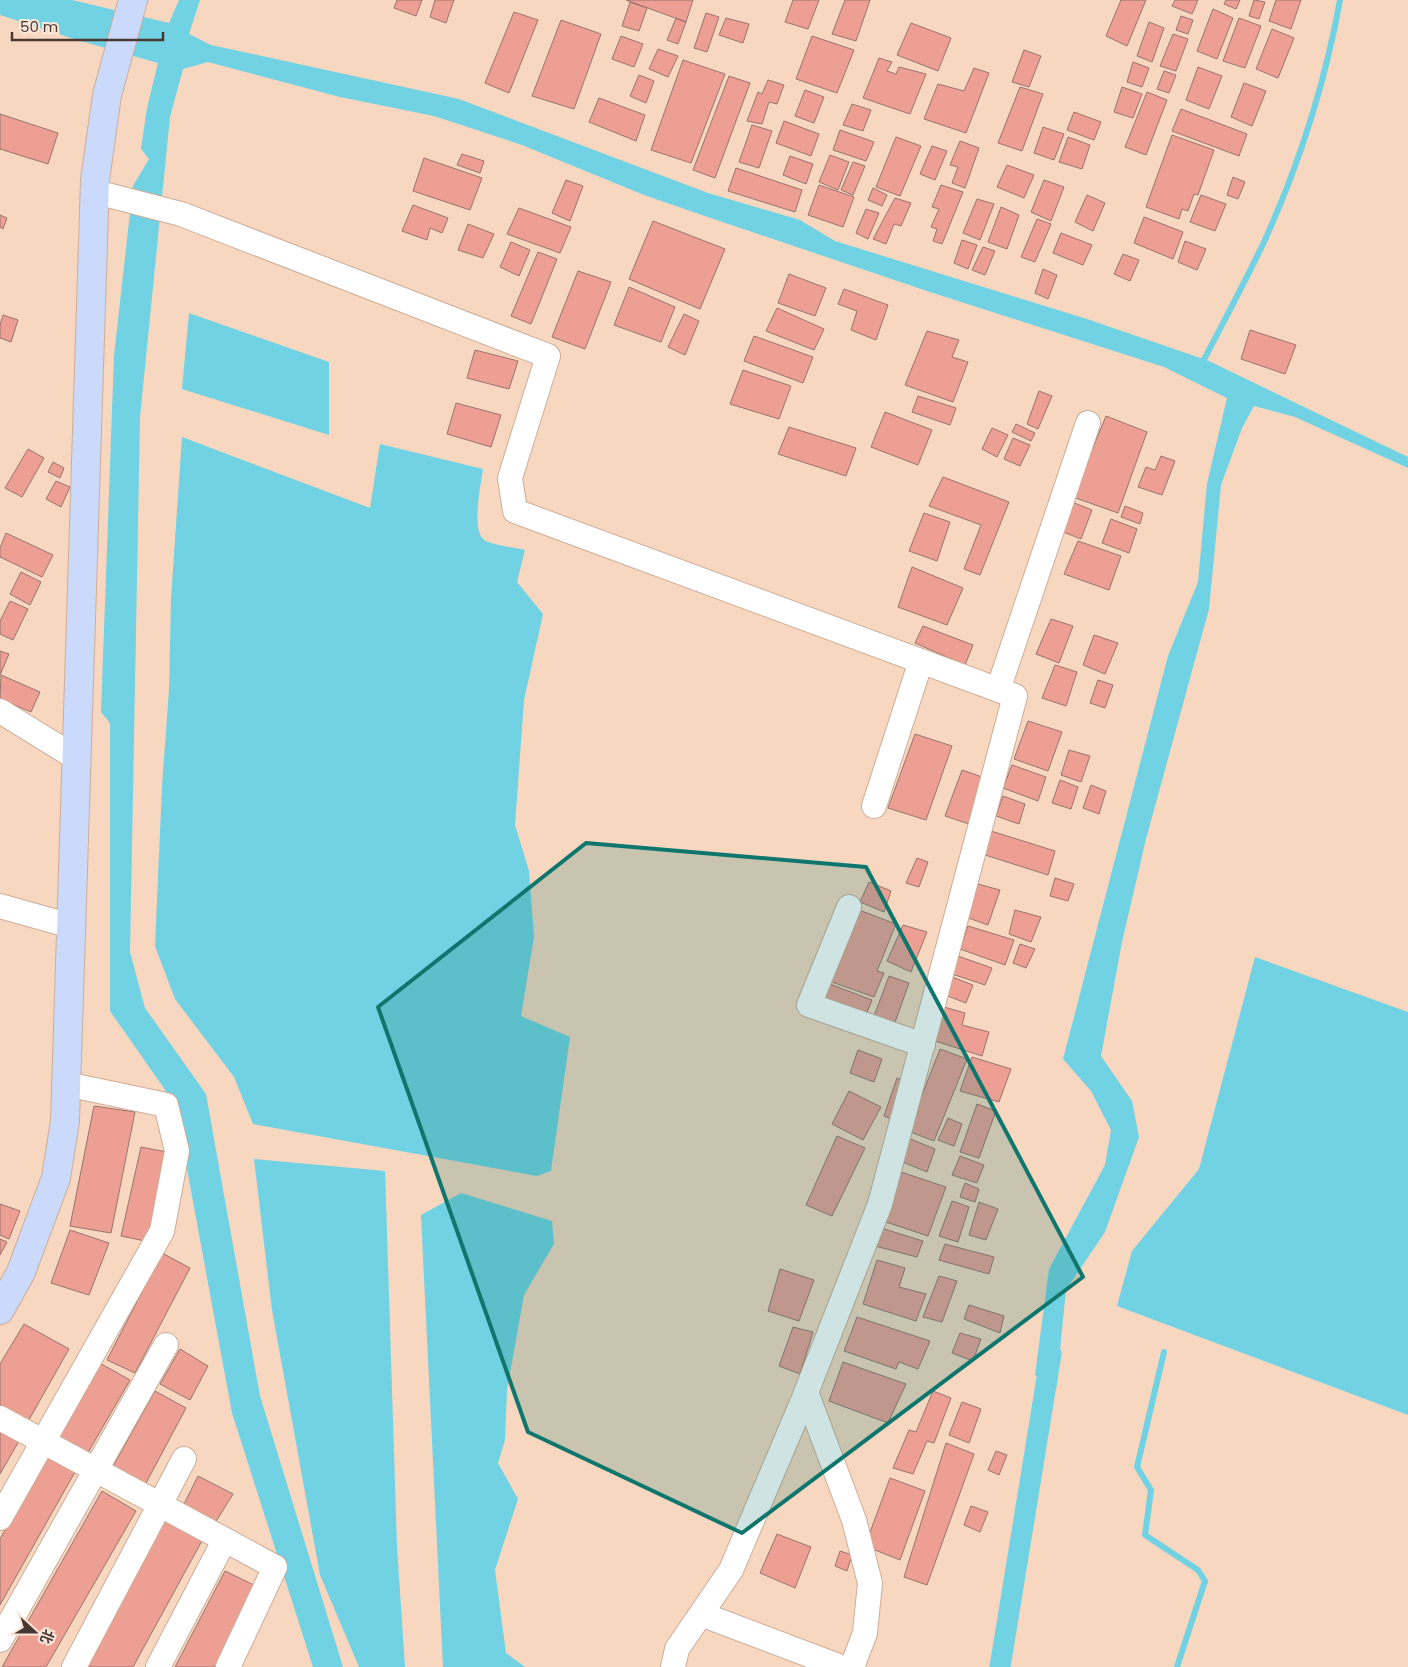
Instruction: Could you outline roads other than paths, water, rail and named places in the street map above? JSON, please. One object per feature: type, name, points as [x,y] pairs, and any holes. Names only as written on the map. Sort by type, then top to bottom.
[{"type":"street","points":[[0,1310],[21,1272],[56,1178],[65,1121],[95,180],[106,95],[133,0]]},
{"type":"street","points":[[96,192],[181,214],[548,356],[510,478],[515,511],[1015,696],[880,1204],[806,1392],[731,1570],[677,1649],[673,1667]]},
{"type":"street","points":[[998,690],[1088,423]]},
{"type":"street","points":[[874,806],[921,661]]},
{"type":"street","points":[[0,711],[78,759]]},
{"type":"street","points":[[0,906],[71,926]]},
{"type":"street","points":[[849,907],[809,1005],[923,1046]]},
{"type":"street","points":[[0,1518],[162,1231],[177,1151],[166,1105],[66,1084]]},
{"type":"street","points":[[0,1640],[166,1344]]},
{"type":"street","points":[[806,1392],[854,1520],[870,1583],[865,1632],[852,1667]]},
{"type":"street","points":[[0,1418],[224,1541],[276,1567],[228,1667]]},
{"type":"street","points":[[74,1667],[184,1459]]},
{"type":"street","points":[[158,1667],[224,1541]]},
{"type":"street","points":[[701,1614],[841,1667]]},
{"type":"water","points":[[0,0],[72,0],[169,23],[179,0],[200,0],[189,34],[211,45],[459,99],[708,193],[800,220],[835,241],[1090,320],[1209,361],[1408,457],[1408,468],[1295,417],[1254,406],[1242,428],[1221,485],[1209,609],[1146,839],[1122,942],[1101,1056],[1132,1101],[1139,1137],[1105,1232],[1066,1290],[1056,1390],[1035,1375],[1049,1269],[1105,1165],[1111,1130],[1091,1091],[1063,1059],[1168,656],[1198,582],[1207,484],[1227,398],[1164,367],[930,292],[696,213],[644,195],[522,145],[434,116],[340,97],[208,62],[183,69],[170,117],[140,417],[130,952],[145,1008],[206,1094],[260,1396],[343,1667],[313,1667],[232,1413],[175,1104],[110,1011],[110,723],[101,712],[114,356],[133,186],[149,159],[141,149],[147,108],[158,63],[0,15]]},
{"type":"water","points":[[189,313],[329,362],[329,435],[182,389]]},
{"type":"water","points":[[182,437],[370,508],[380,444],[483,469],[477,520],[481,537],[495,544],[525,550],[517,582],[543,614],[524,700],[515,825],[529,871],[534,937],[521,1016],[570,1037],[551,1171],[537,1176],[253,1124],[234,1077],[175,999],[155,946],[162,786],[169,690],[171,599]]},
{"type":"water","points":[[1255,957],[1408,1012],[1408,1415],[1117,1306],[1132,1251],[1199,1169]]},
{"type":"water","points":[[254,1159],[385,1171],[397,1547],[405,1667],[359,1667],[320,1575],[272,1310]]},
{"type":"water","points":[[461,1193],[552,1221],[554,1244],[524,1295],[507,1390],[505,1440],[498,1463],[518,1499],[495,1570],[506,1653],[525,1667],[443,1667],[421,1215]]},
{"type":"waterway","points":[[1200,367],[1264,242],[1289,183],[1319,93],[1340,0]]},
{"type":"waterway","points":[[1164,1352],[1137,1467],[1151,1490],[1145,1535],[1198,1570],[1205,1581],[1177,1667]]},
{"type":"waterway","points":[[1000,1667],[1051,1354]]}]
